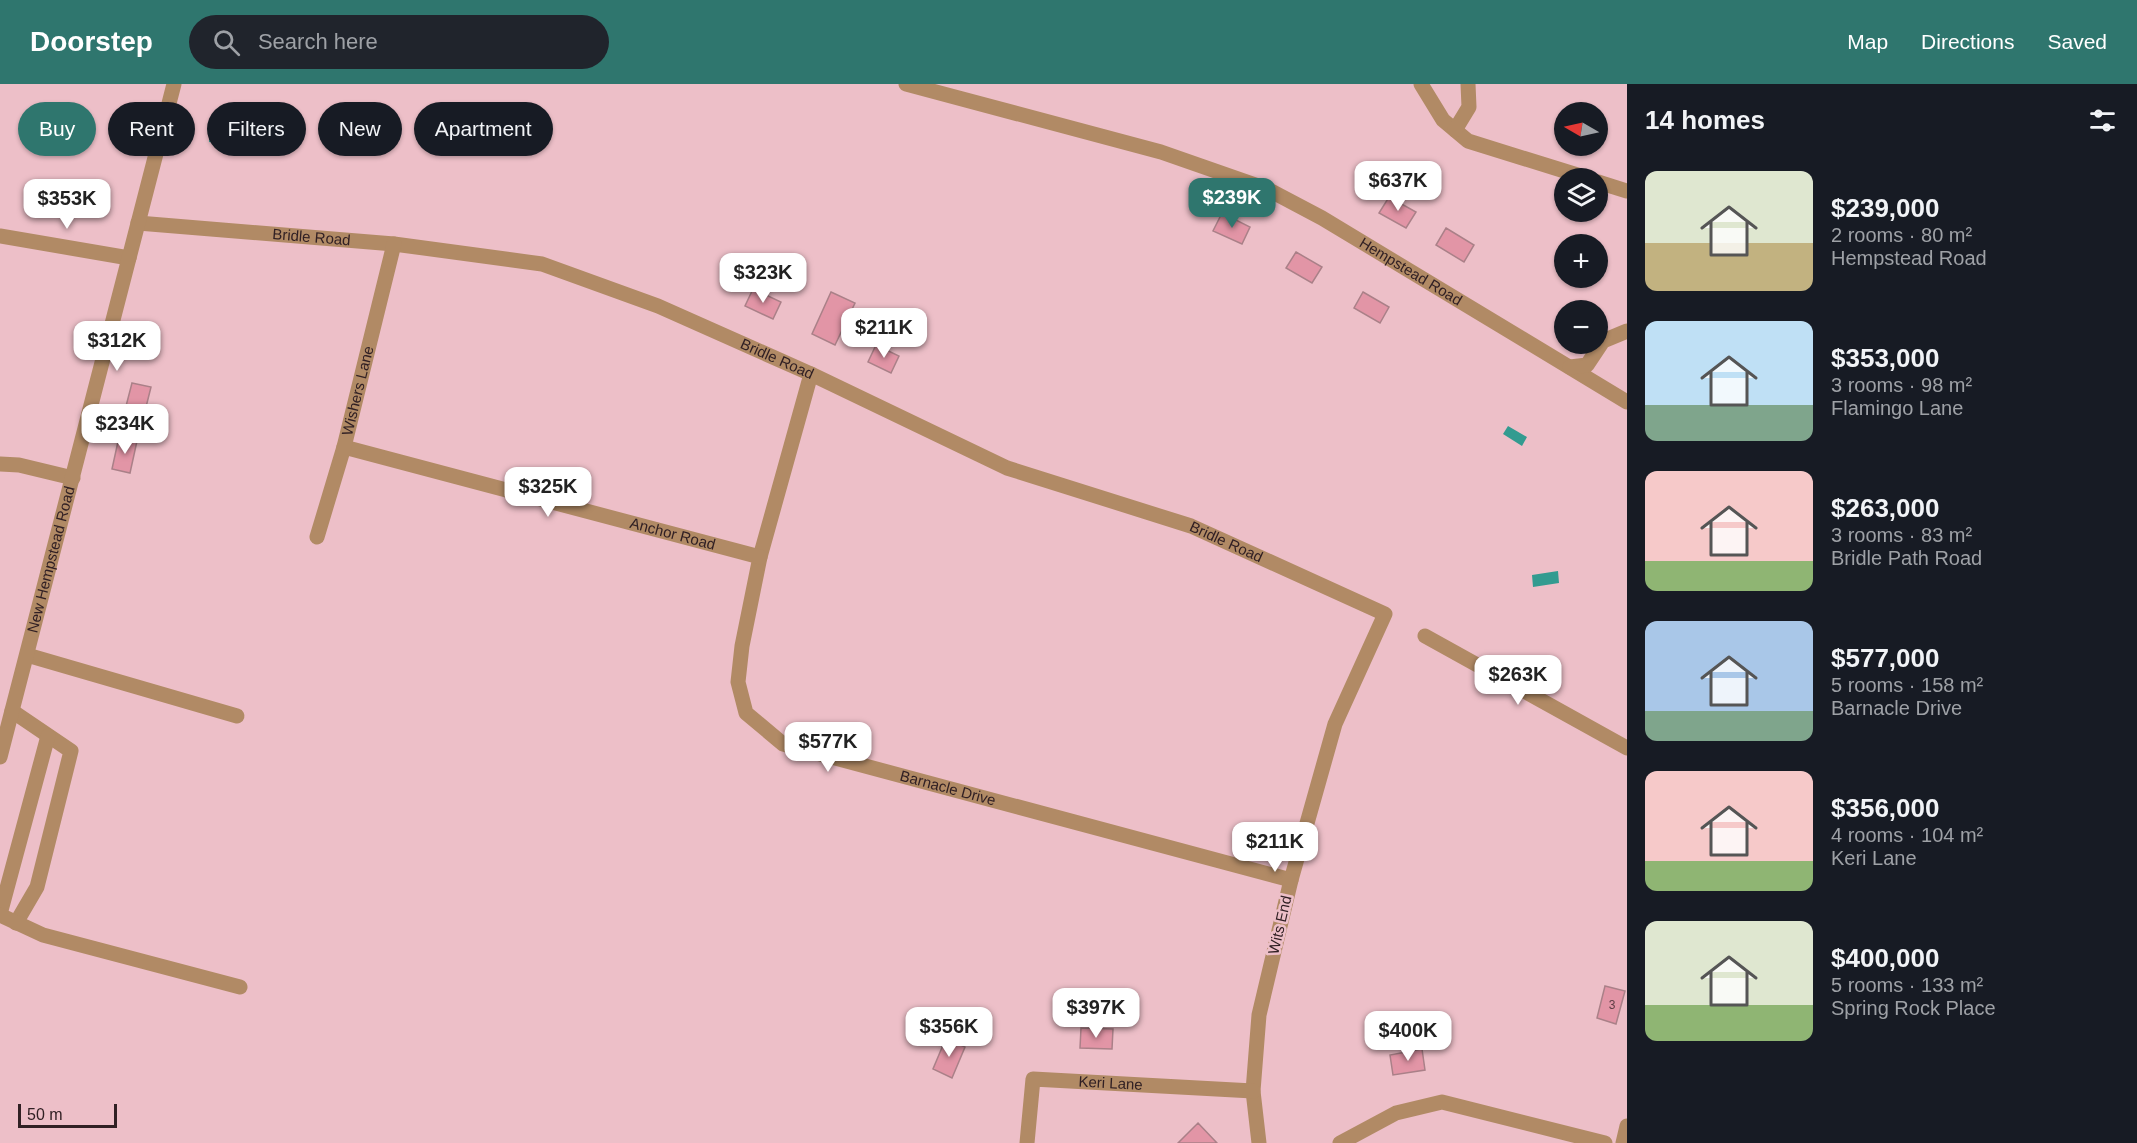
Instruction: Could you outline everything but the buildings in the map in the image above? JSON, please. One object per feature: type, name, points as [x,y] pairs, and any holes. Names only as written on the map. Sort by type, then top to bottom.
[{"type":"street","name":"New Hempstead Road","points":[[0,757],[174,84]]},
{"type":"street","name":"Hempstead Road","points":[[906,84],[1161,152],[1268,189],[1322,218],[1627,402]]},
{"type":"street","points":[[1421,84],[1443,120],[1468,141],[1555,168]]},
{"type":"street","points":[[1455,130],[1469,107],[1468,84]]},
{"type":"street","points":[[1608,185],[1627,191]]},
{"type":"street","name":"Bridle Road","points":[[138,223],[394,244],[542,264],[658,306],[811,374],[1007,468],[1191,526],[1385,614]]},
{"type":"street","points":[[0,236],[129,258]]},
{"type":"street","name":"Wishers Lane","points":[[317,537],[344,447],[394,244]]},
{"type":"street","points":[[1570,367],[1587,365],[1603,341],[1627,331]]},
{"type":"street","name":"Barnacle Drive","points":[[811,374],[760,556],[742,646],[738,682],[746,713],[783,744],[1290,880]]},
{"type":"street","name":"Anchor Road","points":[[344,447],[760,556]]},
{"type":"street","points":[[0,464],[19,465],[73,477]]},
{"type":"street","name":"Wits End","points":[[1259,1143],[1253,1091],[1259,1015],[1290,880],[1335,724],[1385,614]]},
{"type":"street","points":[[1425,636],[1627,748]]},
{"type":"street","points":[[27,655],[237,716]]},
{"type":"street","points":[[12,711],[68,748],[70,755],[37,887],[16,923]]},
{"type":"street","points":[[48,736],[0,914],[43,935],[240,987]]},
{"type":"street","name":"Keri Lane","points":[[1027,1143],[1033,1079],[1253,1091]]},
{"type":"street","points":[[1340,1143],[1396,1113],[1442,1102],[1605,1143]]},
{"type":"street","points":[[1623,1143],[1627,1126]]},
{"type":"water","points":[[1508,426],[1527,437],[1522,446],[1503,434]]},
{"type":"water","points":[[1558,571],[1559,583],[1533,587],[1532,575]]}]
